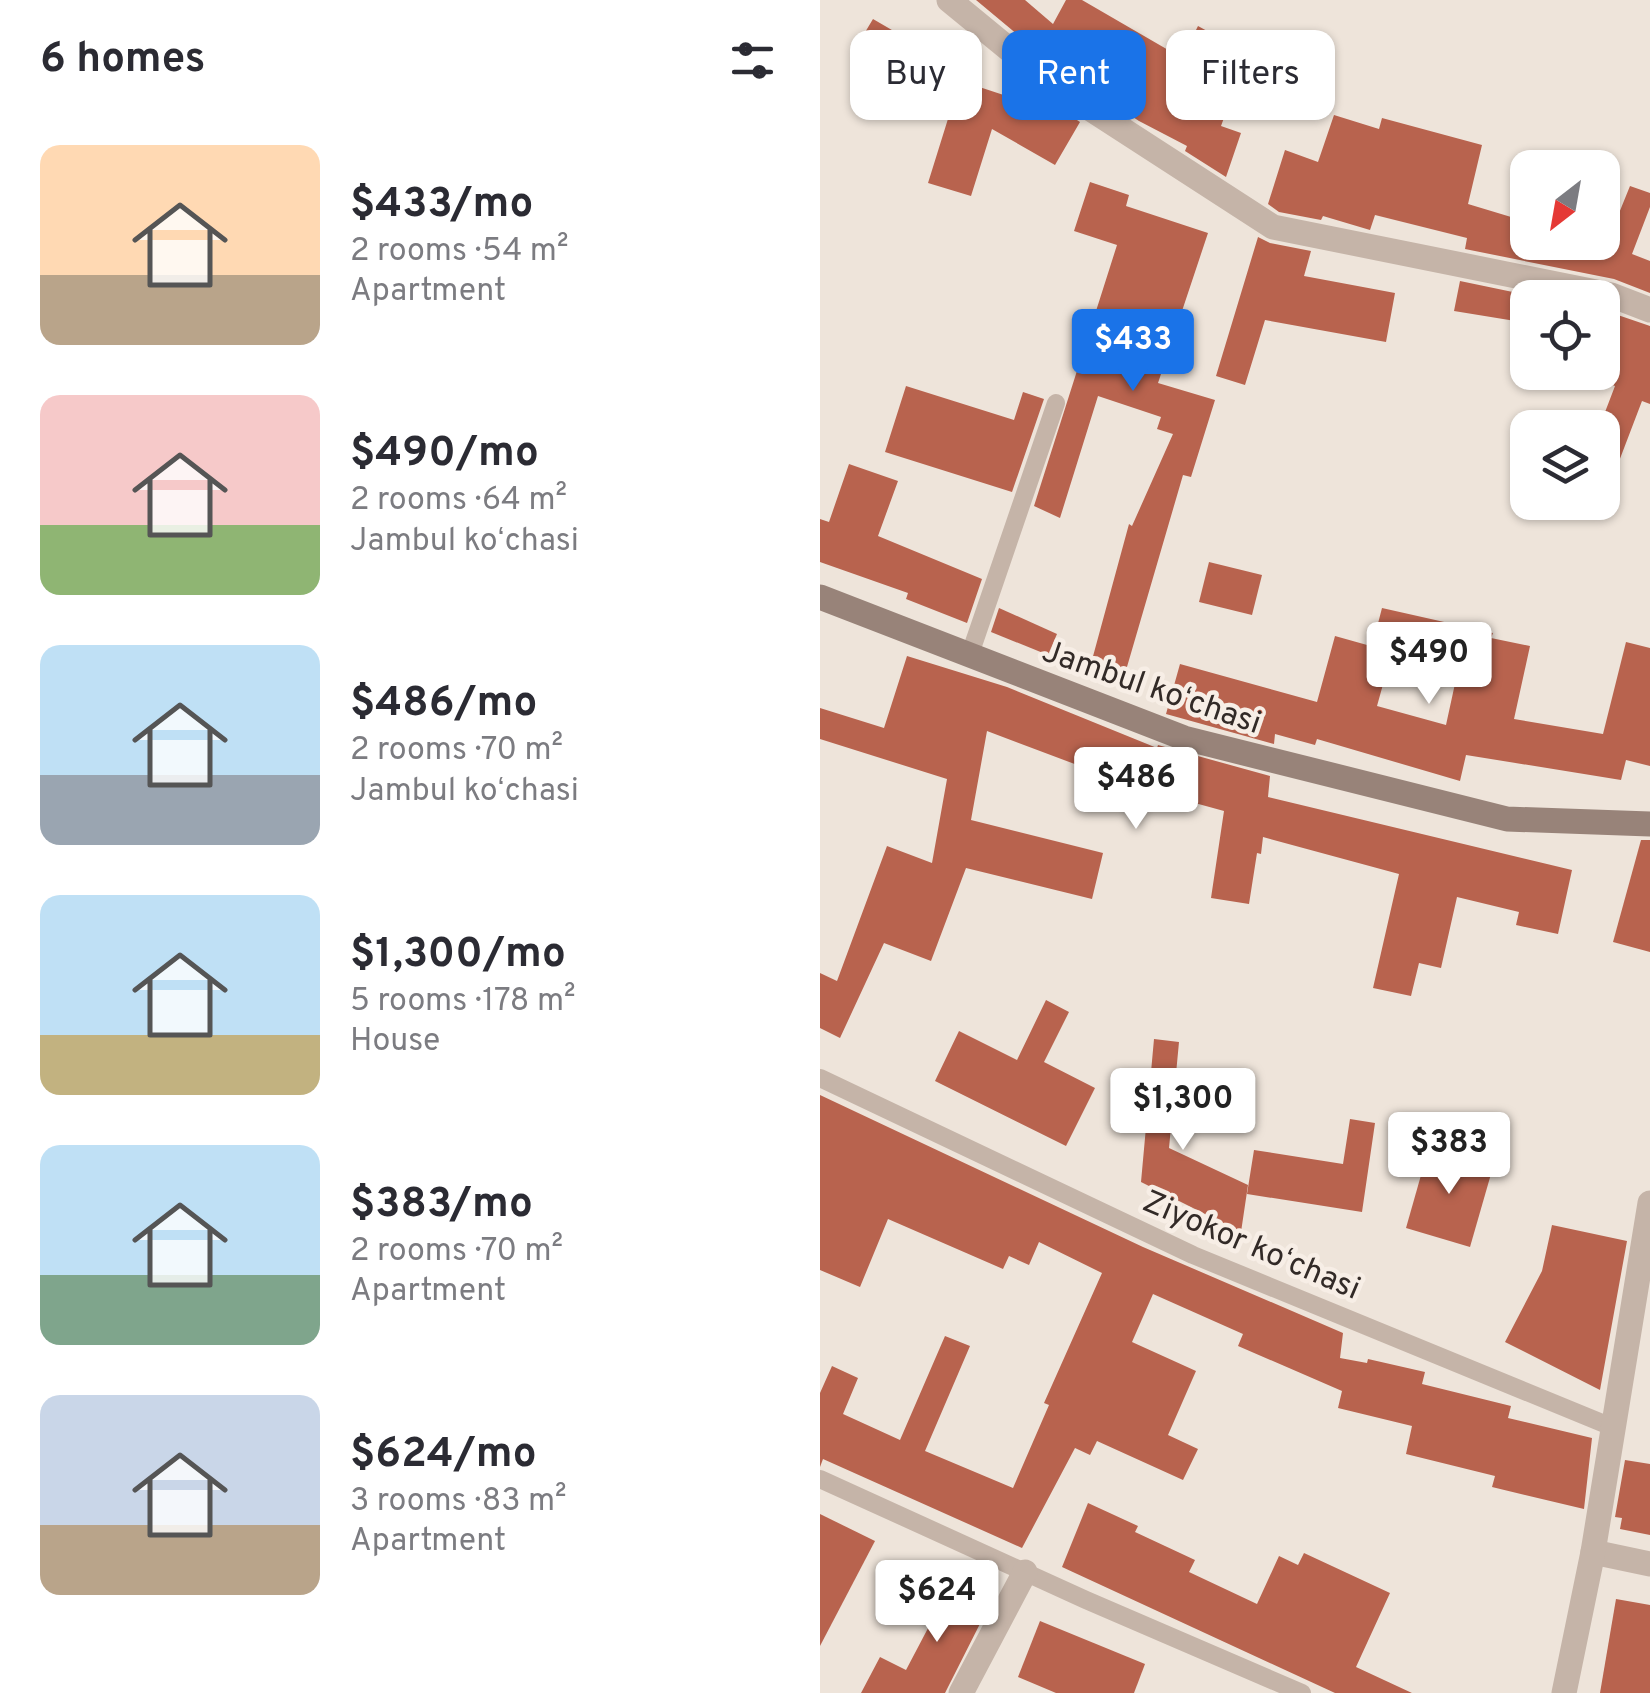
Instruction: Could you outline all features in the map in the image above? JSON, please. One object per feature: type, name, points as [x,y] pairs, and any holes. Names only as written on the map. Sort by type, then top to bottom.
[{"type":"street","points":[[950,0],[1048,82],[1273,227],[1611,294],[1650,310]]},
{"type":"street","name":"Jambul koʻchasi","points":[[820,597],[1184,738],[1507,819],[1650,824]]},
{"type":"street","points":[[1564,1693],[1592,1552],[1650,1203]]},
{"type":"street","points":[[1592,1552],[1650,1564]]},
{"type":"street","points":[[961,1693],[1025,1572]]},
{"type":"lane","points":[[970,657],[1056,403]]},
{"type":"lane","name":"Ziyokor koʻchasi","points":[[820,1078],[1193,1255],[1612,1427]]},
{"type":"lane","points":[[820,1479],[1302,1693]]},
{"type":"building","points":[[976,0],[1025,0],[1053,24],[1066,0],[1082,0],[1134,30],[1012,30]]},
{"type":"building","points":[[873,19],[892,30],[866,30]]},
{"type":"building","points":[[1146,37],[1166,49],[1166,120],[1223,120],[1221,126],[1241,133],[1226,177],[1185,151],[1187,146],[1139,121],[1146,120]]},
{"type":"building","points":[[982,88],[1002,94],[1002,120],[1080,122],[1055,165],[992,129],[971,196],[928,183],[948,120],[982,120]]},
{"type":"building","points":[[1335,115],[1379,129],[1382,118],[1482,145],[1468,204],[1510,217],[1510,258],[1465,249],[1467,238],[1375,215],[1370,230],[1323,216],[1321,220],[1279,212],[1268,204],[1285,150],[1318,162]]},
{"type":"building","points":[[1090,182],[1129,195],[1126,206],[1208,233],[1158,383],[1215,400],[1191,477],[1183,475],[1122,684],[1089,671],[1129,524],[1132,526],[1173,434],[1157,429],[1161,417],[1098,396],[1060,518],[1034,506],[1117,245],[1074,231]]},
{"type":"building","points":[[1630,186],[1650,193],[1650,207],[1632,254],[1650,261],[1650,293],[1614,279],[1520,260],[1620,260],[1620,211]]},
{"type":"building","points":[[1258,237],[1311,251],[1304,276],[1395,293],[1386,342],[1265,320],[1245,385],[1216,376]]},
{"type":"building","points":[[1460,281],[1510,291],[1510,320],[1454,311]]},
{"type":"building","points":[[1620,316],[1650,326],[1650,404],[1642,401],[1620,459],[1620,410],[1606,410],[1613,390],[1620,390]]},
{"type":"building","points":[[906,386],[1014,420],[1023,392],[1044,399],[1012,492],[885,452]]},
{"type":"building","points":[[849,464],[898,481],[878,536],[982,579],[967,623],[906,599],[908,593],[820,562],[820,519],[829,522]]},
{"type":"building","points":[[1209,562],[1262,575],[1252,615],[1199,602]]},
{"type":"building","points":[[999,608],[1057,634],[1048,655],[991,632]]},
{"type":"building","points":[[1382,608],[1493,633],[1491,638],[1530,646],[1514,719],[1603,734],[1626,642],[1650,648],[1650,766],[1626,760],[1621,780],[1466,755],[1460,781],[1317,739],[1315,745],[1275,734],[1274,744],[1166,714],[1180,664],[1317,702],[1335,636],[1392,652],[1377,706],[1446,725],[1461,656],[1375,635]]},
{"type":"building","points":[[907,656],[1007,687],[1157,748],[1158,745],[1270,776],[1268,797],[1572,870],[1558,934],[1516,925],[1519,912],[1457,897],[1441,968],[1419,963],[1411,996],[1373,988],[1399,874],[1263,837],[1249,904],[1211,898],[1224,811],[1133,786],[987,731],[971,820],[1103,853],[1092,899],[966,868],[931,961],[884,943],[840,1038],[820,1028],[820,973],[837,981],[887,846],[932,863],[947,779],[820,739],[820,708],[884,728]]},
{"type":"building","points":[[1641,840],[1650,840],[1650,952],[1613,942]]},
{"type":"building","points":[[1046,1000],[1069,1012],[1044,1062],[1095,1088],[1066,1146],[935,1081],[959,1031],[1017,1060]]},
{"type":"building","points":[[1154,1039],[1179,1042],[1169,1148],[1248,1185],[1241,1232],[1141,1182]]},
{"type":"building","points":[[820,1095],[1143,1247],[1343,1333],[1340,1358],[1367,1363],[1368,1359],[1425,1372],[1422,1384],[1511,1406],[1508,1418],[1592,1438],[1584,1509],[1492,1487],[1495,1476],[1406,1454],[1412,1426],[1338,1408],[1342,1391],[1238,1346],[1243,1334],[1153,1294],[1132,1342],[1196,1371],[1168,1435],[1198,1449],[1183,1480],[1097,1441],[1090,1455],[1075,1448],[1022,1548],[823,1459],[820,1467],[820,1393],[832,1366],[858,1378],[843,1414],[900,1440],[945,1336],[970,1346],[925,1451],[1013,1488],[1049,1405],[1044,1403],[1102,1273],[1039,1242],[1029,1265],[1009,1256],[1003,1269],[888,1219],[860,1287],[820,1270]]},
{"type":"building","points":[[1350,1119],[1375,1123],[1362,1212],[1247,1194],[1254,1150],[1343,1164]]},
{"type":"building","points":[[1429,1147],[1493,1167],[1470,1247],[1406,1228]]},
{"type":"building","points":[[1552,1225],[1627,1241],[1600,1390],[1505,1342],[1542,1271]]},
{"type":"building","points":[[1625,1460],[1650,1464],[1650,1535],[1620,1529],[1622,1518],[1615,1517]]},
{"type":"building","points":[[1088,1503],[1138,1526],[1135,1532],[1195,1560],[1189,1572],[1257,1604],[1279,1556],[1298,1565],[1304,1553],[1390,1593],[1356,1667],[1412,1693],[1335,1693],[1062,1567]]},
{"type":"building","points":[[820,1514],[875,1541],[820,1646]]},
{"type":"building","points":[[956,1575],[994,1596],[945,1693],[861,1693],[880,1657],[906,1670]]},
{"type":"building","points":[[1616,1599],[1650,1605],[1650,1693],[1600,1693]]},
{"type":"building","points":[[1040,1621],[1145,1664],[1134,1693],[1056,1693],[1018,1677]]}]
